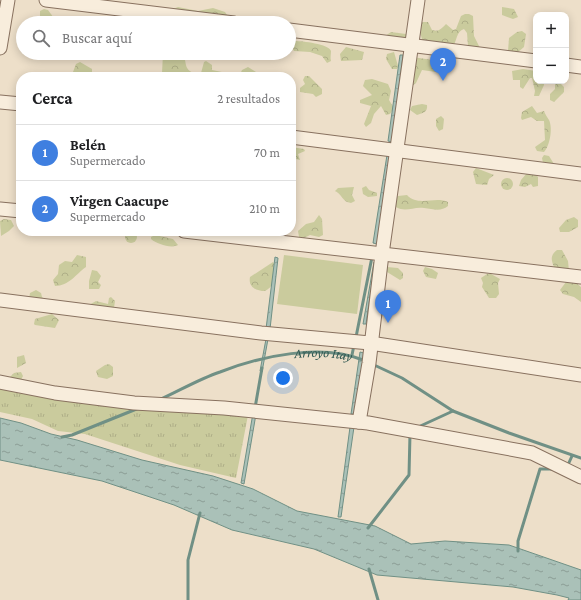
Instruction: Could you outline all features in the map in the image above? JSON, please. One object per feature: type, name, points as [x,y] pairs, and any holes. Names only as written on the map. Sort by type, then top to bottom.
[{"type":"street","points":[[0,48],[8,0]]},
{"type":"street","points":[[46,0],[177,16]]},
{"type":"street","points":[[358,422],[369,363],[370,343],[396,149],[418,0]]},
{"type":"street","points":[[296,31],[533,61]]},
{"type":"street","points":[[569,65],[581,66]]},
{"type":"street","points":[[0,102],[16,104]]},
{"type":"street","points":[[296,138],[396,149],[581,174]]},
{"type":"street","points":[[0,209],[16,211]]},
{"type":"street","points":[[227,236],[581,277]]},
{"type":"street","points":[[0,300],[267,334],[370,343],[581,375]]},
{"type":"street","points":[[0,382],[55,392],[134,403],[224,408],[358,422],[532,453],[581,477]]},
{"type":"green space","points":[[178,7],[198,11],[213,8],[225,12],[227,15],[219,16],[173,9]]},
{"type":"green space","points":[[502,7],[514,9],[518,17],[513,19],[502,15]]},
{"type":"green space","points":[[44,9],[48,10],[52,16],[40,16],[40,11]]},
{"type":"green space","points":[[465,14],[473,16],[474,36],[480,48],[468,46],[467,33],[464,29],[459,32],[452,48],[424,46],[419,24],[428,22],[432,30],[436,31],[441,29],[446,24],[453,30],[456,29],[461,16]]},
{"type":"green space","points":[[522,31],[526,34],[524,47],[517,53],[508,51],[509,38],[517,32]]},
{"type":"green space","points":[[391,32],[406,34],[407,40],[385,36]]},
{"type":"green space","points":[[296,41],[326,46],[331,51],[331,61],[327,63],[322,56],[310,52],[296,51]]},
{"type":"green space","points":[[346,47],[364,52],[362,60],[341,61],[340,54]]},
{"type":"green space","points":[[394,52],[398,66],[397,69],[392,69],[386,59],[387,54]]},
{"type":"green space","points":[[412,57],[440,61],[449,65],[450,69],[436,72],[422,70],[416,83],[412,86]]},
{"type":"green space","points":[[163,60],[185,60],[186,66],[192,72],[172,72],[162,72]]},
{"type":"green space","points":[[206,61],[212,65],[212,70],[222,72],[201,72],[204,62]]},
{"type":"green space","points":[[80,62],[92,69],[92,72],[73,72],[76,64]]},
{"type":"green space","points":[[248,67],[256,72],[241,72]]},
{"type":"green space","points":[[523,69],[533,71],[533,82],[532,78],[530,78],[523,89],[520,87],[520,80],[513,80],[512,71]]},
{"type":"green space","points":[[305,76],[309,76],[322,89],[322,94],[316,97],[313,94],[300,92],[300,88],[305,84],[303,80]]},
{"type":"green space","points":[[372,79],[388,84],[391,91],[389,100],[394,108],[390,114],[386,115],[381,106],[374,114],[371,123],[366,127],[364,124],[371,106],[360,103],[360,100],[372,95],[363,86],[365,80]]},
{"type":"green space","points":[[533,84],[544,84],[539,96],[534,96],[535,91]]},
{"type":"green space","points":[[561,84],[564,87],[564,92],[554,102],[550,100],[550,94],[555,89],[555,85]]},
{"type":"green space","points":[[422,104],[427,105],[426,111],[423,113],[417,115],[410,110],[412,106]]},
{"type":"green space","points":[[532,106],[537,113],[544,111],[550,123],[551,132],[544,152],[537,151],[535,147],[545,140],[544,121],[537,121],[531,117],[522,120],[521,118],[522,112]]},
{"type":"green space","points":[[441,116],[444,119],[443,129],[439,131],[436,126],[436,119]]},
{"type":"green space","points":[[296,148],[304,149],[305,151],[298,154],[300,160],[296,159]]},
{"type":"green space","points":[[544,155],[549,156],[554,164],[543,163],[542,158]]},
{"type":"green space","points":[[476,168],[494,175],[489,179],[487,185],[476,184],[473,172]]},
{"type":"green space","points":[[527,173],[534,174],[538,177],[538,186],[533,187],[531,184],[525,187],[519,186],[521,180]]},
{"type":"green space","points":[[505,178],[509,178],[513,184],[509,190],[505,190],[501,186],[501,182]]},
{"type":"green space","points":[[366,186],[369,190],[377,193],[377,196],[368,197],[363,194],[362,188]]},
{"type":"green space","points":[[354,187],[352,195],[355,201],[351,203],[344,200],[335,191],[338,188]]},
{"type":"green space","points":[[407,195],[421,201],[443,200],[448,202],[448,206],[437,210],[420,208],[400,209],[396,207],[395,199],[398,196]]},
{"type":"green space","points":[[319,215],[322,219],[323,235],[319,237],[310,235],[304,238],[299,237],[298,231],[306,224],[314,222]]},
{"type":"green space","points":[[574,217],[578,220],[578,227],[569,232],[560,232],[559,228],[566,220]]},
{"type":"green space","points":[[4,219],[11,220],[14,226],[1,236],[0,221]]},
{"type":"green space","points":[[125,236],[137,236],[136,242],[126,242]]},
{"type":"green space","points":[[160,236],[173,239],[178,245],[168,246],[157,243],[151,239],[151,237]]},
{"type":"green space","points":[[557,250],[562,250],[568,261],[569,271],[556,274],[552,256]]},
{"type":"green space","points":[[77,255],[86,257],[86,267],[68,282],[55,286],[53,280],[58,274],[59,265],[65,261],[72,262]]},
{"type":"green space","points":[[284,255],[363,265],[357,314],[277,304]]},
{"type":"green space","points":[[273,262],[276,274],[274,282],[269,289],[265,291],[253,288],[250,283],[250,277]]},
{"type":"green space","points":[[387,267],[398,268],[403,273],[403,278],[400,280],[385,271]]},
{"type":"green space","points":[[425,267],[438,273],[436,279],[426,277],[423,271]]},
{"type":"green space","points":[[92,270],[97,271],[101,276],[98,282],[101,285],[99,289],[89,289],[89,281]]},
{"type":"green space","points":[[487,274],[491,274],[500,279],[498,283],[499,294],[496,298],[489,298],[482,287],[483,283],[481,278]]},
{"type":"green space","points":[[570,280],[574,281],[581,287],[581,302],[574,297],[563,294],[560,290],[566,282]]},
{"type":"green space","points":[[36,290],[41,293],[42,297],[47,302],[29,299],[30,293]]},
{"type":"green space","points":[[111,297],[115,301],[114,308],[89,305],[96,301],[108,304],[109,298]]},
{"type":"green space","points":[[52,314],[59,320],[55,328],[34,324],[35,319]]},
{"type":"green space","points":[[24,355],[26,363],[17,368],[17,357]]},
{"type":"green space","points":[[109,364],[113,367],[113,376],[107,379],[98,377],[96,371]]},
{"type":"green space","points":[[21,372],[23,376],[21,380],[9,378],[14,373]]},
{"type":"green space","points":[[0,384],[248,415],[236,478],[180,465],[85,434],[58,431],[32,419],[0,412]]},
{"type":"water","points":[[400,55],[403,55],[392,142],[388,141]]},
{"type":"water","points":[[387,155],[390,155],[377,244],[373,243]]},
{"type":"water","points":[[275,257],[278,258],[270,329],[266,329]]},
{"type":"water","points":[[374,262],[366,324],[363,324]]},
{"type":"water","points":[[266,339],[268,339],[262,372],[260,371]]},
{"type":"water","points":[[360,352],[364,353],[355,414],[351,414]]},
{"type":"water","points":[[253,413],[256,414],[244,484],[241,483]]},
{"type":"water","points":[[0,418],[142,460],[213,476],[253,489],[297,511],[375,526],[411,544],[445,541],[509,545],[581,570],[581,600],[568,600],[569,598],[557,595],[513,587],[377,575],[314,549],[232,530],[174,505],[102,481],[0,460]]},
{"type":"water","points":[[350,427],[354,427],[341,517],[338,517]]},
{"type":"waterway","points":[[356,337],[372,257]]},
{"type":"waterway","points":[[352,355],[354,345]]},
{"type":"waterway","name":"Arroyo Itay","points":[[159,400],[212,375],[236,366],[272,357],[310,352],[329,352],[363,360]]},
{"type":"waterway","name":"Arroyo Itay","points":[[372,364],[402,378],[453,411],[509,433],[581,458]]},
{"type":"waterway","points":[[255,408],[262,368]]},
{"type":"waterway","name":"Arroyo Itay","points":[[62,437],[72,435],[139,408]]},
{"type":"waterway","points":[[416,428],[453,411]]},
{"type":"waterway","points":[[368,528],[409,475],[410,434]]},
{"type":"waterway","points":[[567,467],[572,456]]},
{"type":"waterway","points":[[518,551],[518,541],[540,469],[554,469]]},
{"type":"waterway","points":[[188,600],[188,560],[200,513]]},
{"type":"waterway","points":[[369,569],[378,600]]},
{"type":"place","name":"Virgen Caacupe","points":[[443,81]]},
{"type":"place","name":"Belén","points":[[388,323]]}]
